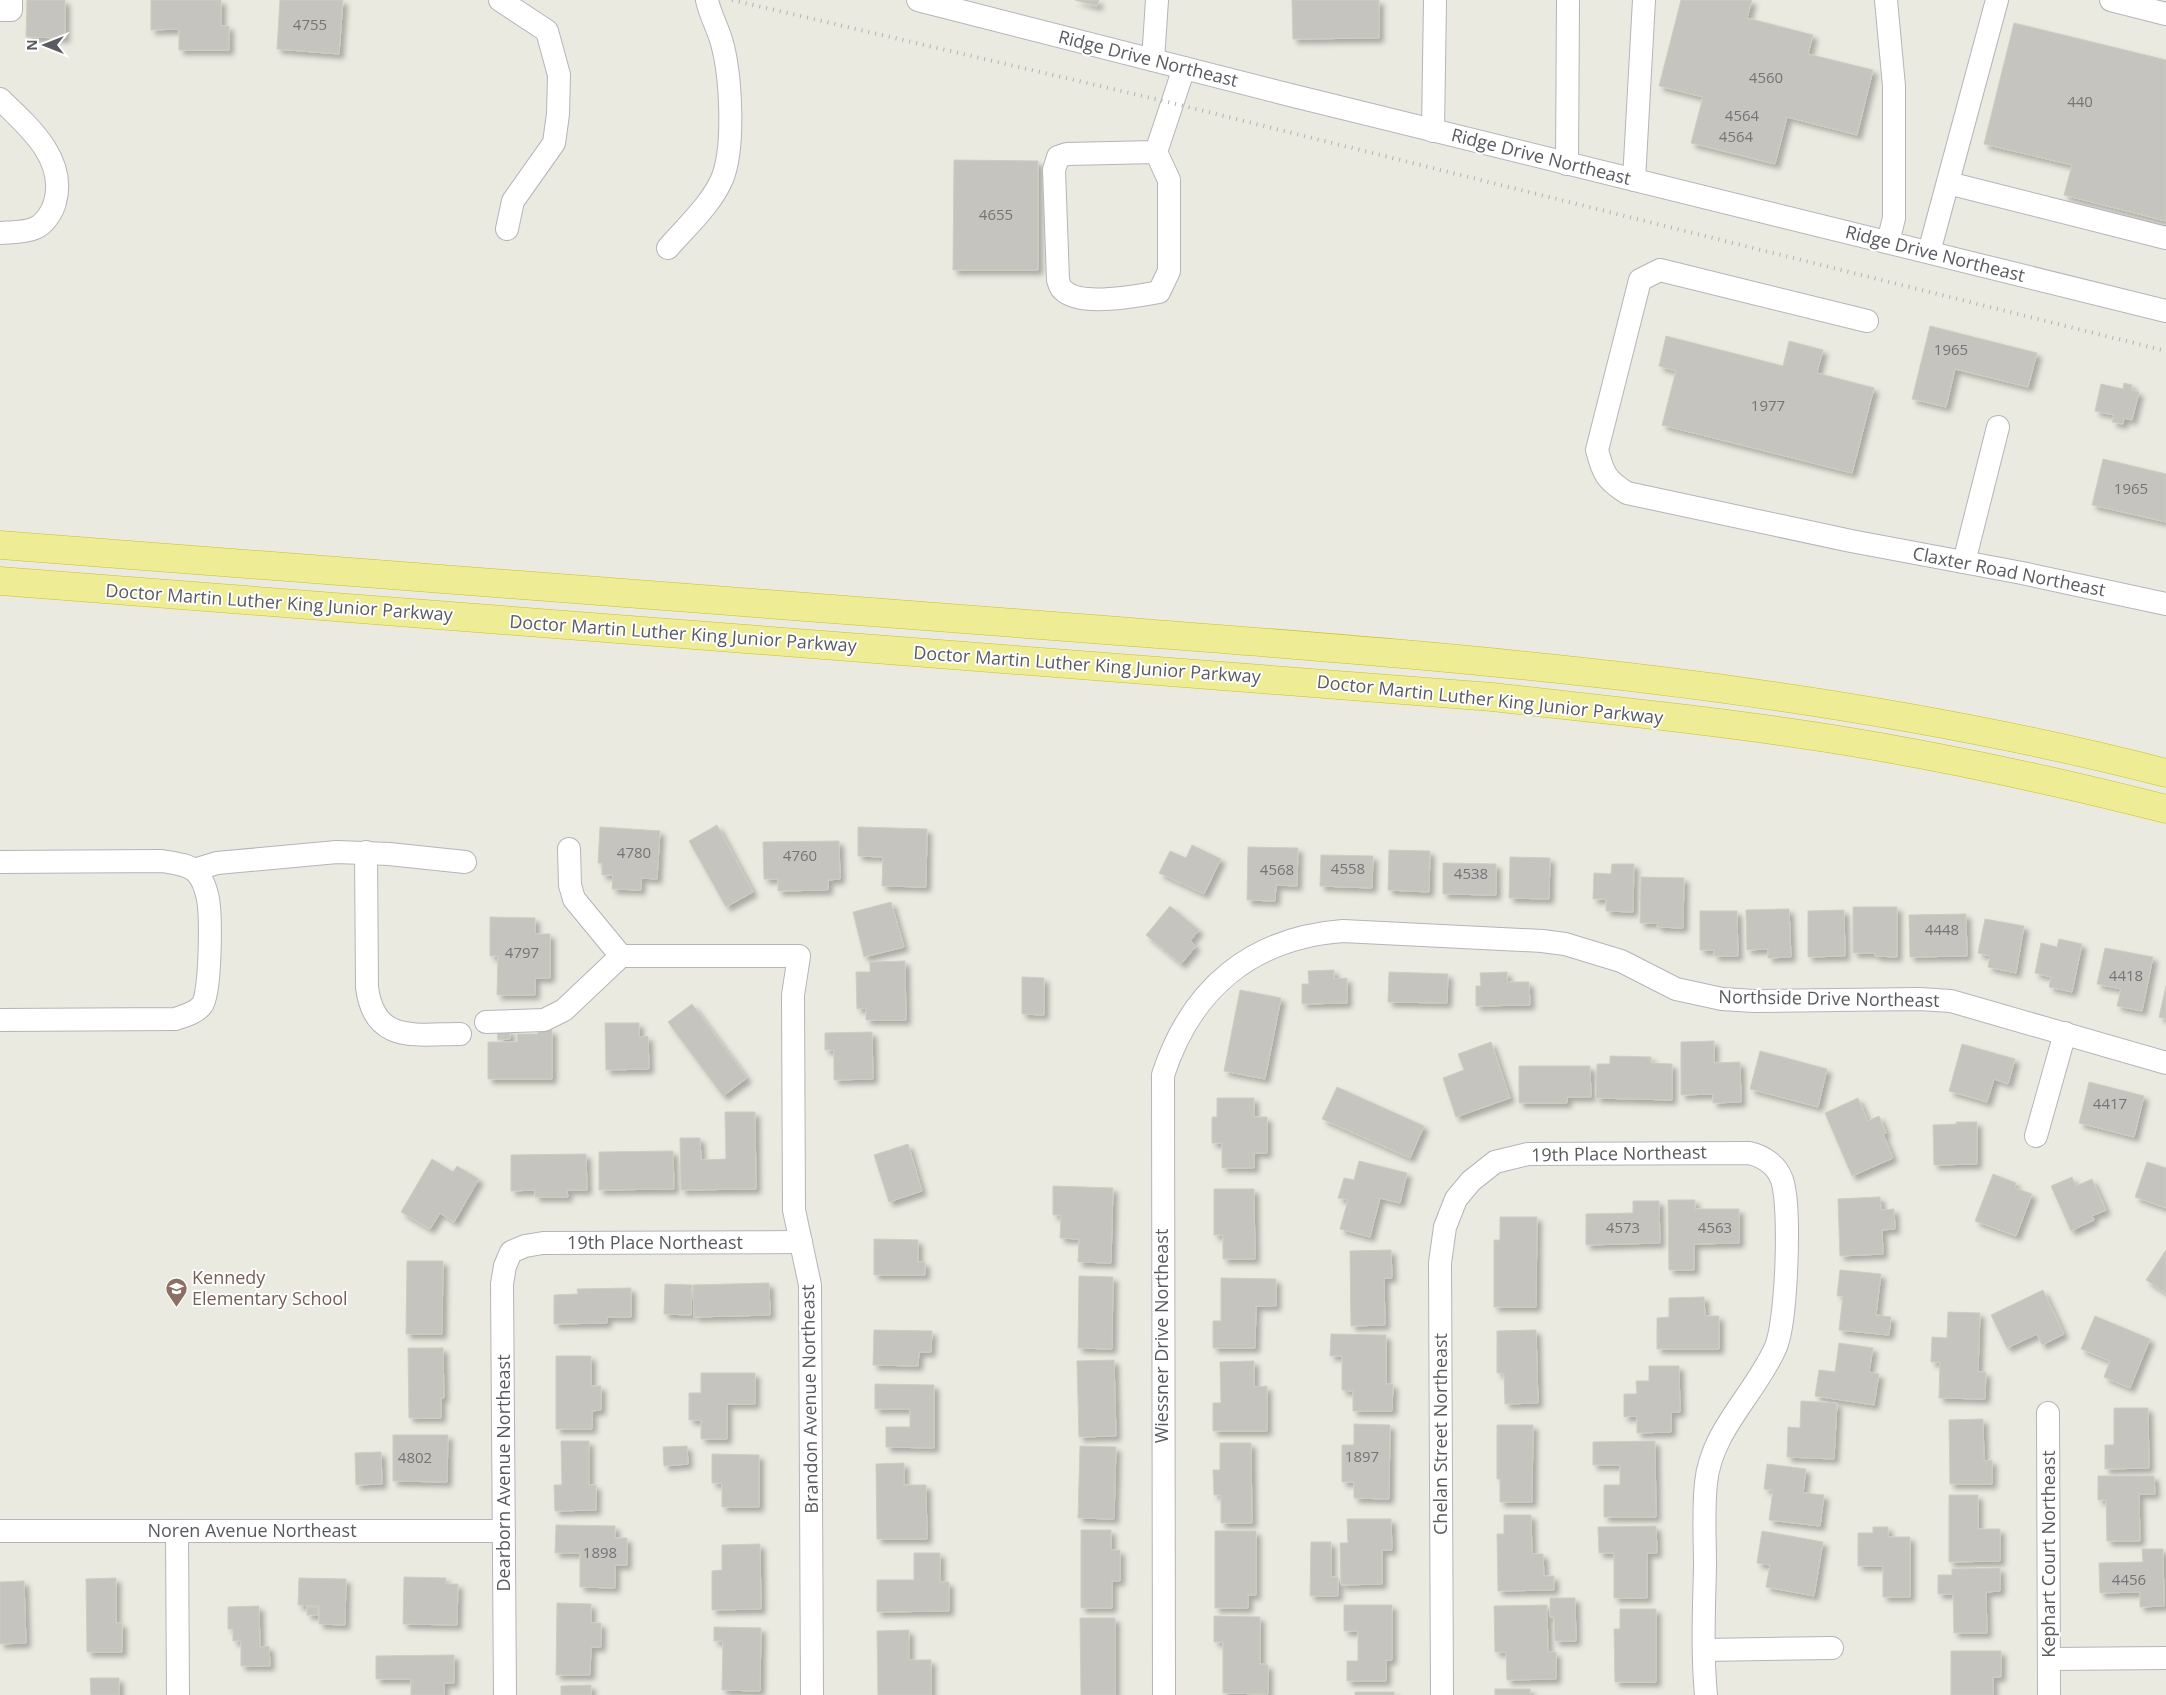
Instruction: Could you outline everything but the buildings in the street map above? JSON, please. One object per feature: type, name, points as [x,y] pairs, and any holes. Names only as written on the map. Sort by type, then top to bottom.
[{"type":"highway","name":"Doctor Martin Luther King Junior Parkway","points":[[0,545],[1350,649],[1601,672],[1801,698],[1891,713],[2008,735],[2166,773]]},
{"type":"highway","name":"Doctor Martin Luther King Junior Parkway","points":[[0,581],[1492,697],[1713,722],[1832,739],[1947,759],[2166,809]]},
{"type":"street","points":[[0,10],[11,10],[11,0]]},
{"type":"street","points":[[500,0],[547,30],[560,75],[554,143],[513,202],[507,229]]},
{"type":"street","points":[[668,248],[705,204],[721,180],[727,158],[728,70],[722,42],[710,15],[707,0]]},
{"type":"street","name":"Ridge Drive Northeast","points":[[918,0],[1433,131],[2166,311]]},
{"type":"street","points":[[1153,60],[1157,0]]},
{"type":"street","points":[[1433,131],[1435,0]]},
{"type":"street","points":[[1567,164],[1568,0]]},
{"type":"street","points":[[1634,180],[1644,0]]},
{"type":"street","points":[[1886,0],[1894,95],[1894,218],[1888,242]]},
{"type":"street","points":[[1929,252],[1997,0]]},
{"type":"street","points":[[2111,0],[2166,14]]},
{"type":"street","points":[[1156,152],[1067,154],[1058,157],[1054,170],[1058,280],[1062,290],[1073,296],[1099,299],[1159,292],[1169,272],[1169,180],[1156,152],[1184,68]]},
{"type":"street","points":[[0,99],[37,135],[57,171],[58,194],[53,211],[35,228],[0,233]]},
{"type":"street","points":[[1948,183],[2166,238]]},
{"type":"street","name":"Claxter Road Northeast","points":[[1867,321],[1660,270],[1640,280],[1597,450],[1602,471],[1613,484],[1627,493],[1851,542],[1964,562],[2166,604]]},
{"type":"street","points":[[1964,562],[1998,427]]},
{"type":"street","points":[[486,1022],[544,1020],[564,1010],[620,956],[574,900],[570,886],[569,849]]},
{"type":"street","points":[[194,870],[230,861],[332,852],[366,852],[465,862]]},
{"type":"street","points":[[366,852],[367,987],[369,1004],[376,1018],[388,1028],[402,1034],[460,1034]]},
{"type":"street","points":[[0,862],[162,861],[186,866],[194,870],[205,886],[208,900],[209,970],[208,989],[202,1005],[187,1016],[175,1019],[0,1020]]},
{"type":"street","name":"Northside Drive Northeast","points":[[1209,989],[1262,952],[1288,941],[1317,933],[1368,931],[1542,941],[1565,944],[1621,960],[1676,988],[1722,999],[1754,1001],[1919,999],[1951,1001],[2166,1063]]},
{"type":"street","name":"Brandon Avenue Northeast","points":[[620,956],[799,956],[792,995],[794,1210],[810,1286],[812,1695]]},
{"type":"street","name":"Wiessner Drive Northeast","points":[[1164,1695],[1162,1083],[1172,1046],[1209,989]]},
{"type":"street","points":[[2036,1136],[2065,1033]]},
{"type":"street","name":"19th Place Northeast","points":[[1471,1181],[1495,1162],[1528,1154],[1749,1153],[1761,1156],[1771,1164],[1782,1179],[1786,1199],[1783,1326],[1775,1349],[1712,1452],[1706,1483],[1704,1650]]},
{"type":"street","name":"Chelan Street Northeast","points":[[1442,1695],[1440,1263],[1444,1227],[1456,1199],[1471,1181]]},
{"type":"street","name":"19th Place Northeast","points":[[512,1252],[525,1246],[543,1244],[801,1242]]},
{"type":"street","name":"Dearborn Avenue Northeast","points":[[505,1695],[502,1284],[506,1266],[512,1252]]},
{"type":"street","name":"Kephart Court Northeast","points":[[2048,1413],[2049,1695]]},
{"type":"street","name":"Noren Avenue Northeast","points":[[0,1531],[504,1531]]},
{"type":"street","points":[[177,1531],[178,1695]]},
{"type":"street","points":[[1706,1695],[1704,1650],[1832,1648]]},
{"type":"street","points":[[2049,1659],[2166,1658]]},
{"type":"railway","points":[[732,0],[1164,101],[2166,351]]},
{"type":"place","name":"Kennedy Elementary School","points":[[176,1307]]}]
